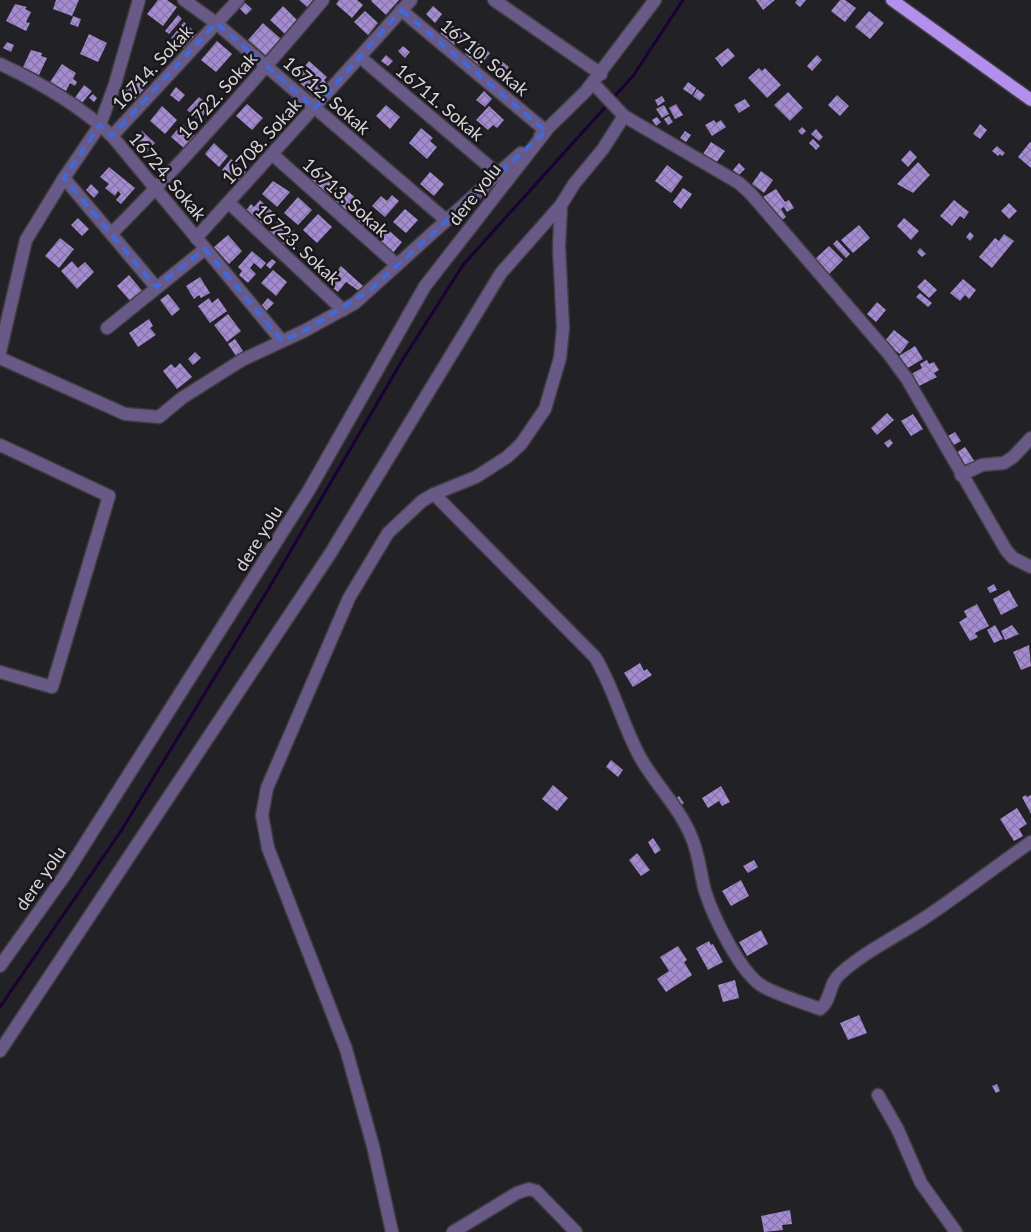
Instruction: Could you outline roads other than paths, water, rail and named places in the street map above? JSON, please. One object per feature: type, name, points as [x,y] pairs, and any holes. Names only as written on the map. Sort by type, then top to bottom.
[{"type":"main road","points":[[892,0],[1031,100]]},
{"type":"street","points":[[0,352],[26,240],[64,178],[100,125],[115,84],[138,0]]},
{"type":"street","name":"16712. Sokak","points":[[184,0],[216,23],[446,220]]},
{"type":"street","name":"16714. Sokak","points":[[112,136],[238,0]]},
{"type":"street","name":"16722. Sokak","points":[[112,233],[156,188],[267,66],[323,0]]},
{"type":"street","name":"16708. Sokak","points":[[196,238],[411,0]]},
{"type":"street","points":[[494,0],[597,79],[605,95],[622,112],[739,184],[752,194],[888,353],[907,379],[1006,550],[1013,558],[1031,567]]},
{"type":"street","points":[[0,358],[125,414],[159,417],[214,377],[242,360],[343,310],[369,291],[576,103],[597,79],[654,2],[638,0]]},
{"type":"street","name":"16710. Sokak","points":[[401,10],[546,131]]},
{"type":"street","name":"16711. Sokak","points":[[360,57],[498,174]]},
{"type":"street","name":"16724. Sokak","points":[[0,64],[45,88],[100,125],[112,136],[282,341]]},
{"type":"street","points":[[0,1051],[330,554],[501,273],[561,205],[574,184],[604,149],[622,112]]},
{"type":"street","name":"dere yolu","points":[[0,966],[75,858],[309,490],[425,286],[546,131]]},
{"type":"street","name":"16713. Sokak","points":[[272,154],[397,266]]},
{"type":"street","points":[[64,178],[156,286]]},
{"type":"street","name":"16723. Sokak","points":[[229,203],[343,310]]},
{"type":"street","points":[[392,1232],[373,1146],[355,1078],[268,848],[262,814],[267,788],[350,598],[388,533],[412,510],[434,494],[476,477],[507,457],[521,444],[545,409],[560,358],[563,328],[559,247],[561,205]]},
{"type":"street","points":[[107,328],[156,286],[205,249]]},
{"type":"street","points":[[961,475],[982,465],[1004,463],[1013,458],[1031,438]]},
{"type":"street","points":[[0,445],[109,496],[52,687],[0,672]]},
{"type":"street","points":[[434,494],[595,657],[606,675],[638,754],[692,837],[705,890],[713,912],[742,964],[762,987],[820,1009],[826,1005],[831,986],[839,975],[878,946],[941,907],[1031,842]]},
{"type":"street","points":[[878,1095],[898,1130],[921,1183],[956,1232]]},
{"type":"street","points":[[452,1232],[517,1193],[529,1189],[536,1191],[576,1232]]},
{"type":"waterway","points":[[612,99],[633,76],[683,0]]},
{"type":"waterway","points":[[0,1007],[121,831],[269,588],[403,359],[463,265],[608,104]]}]
